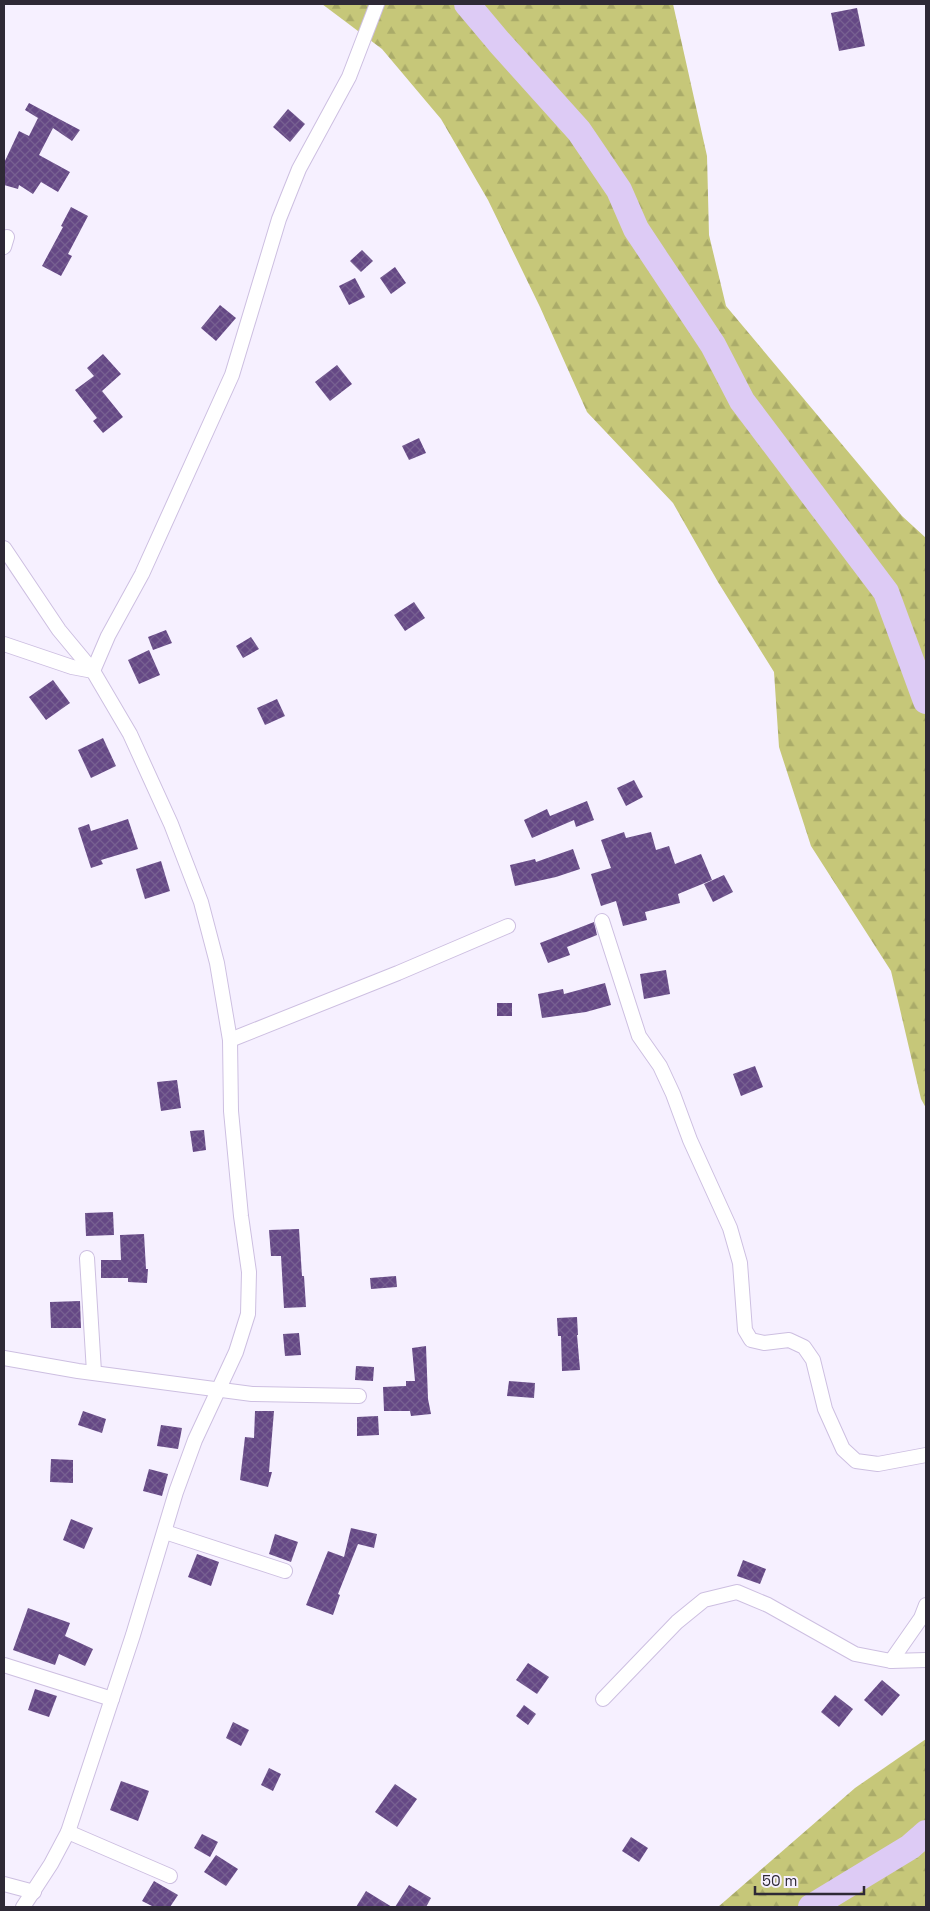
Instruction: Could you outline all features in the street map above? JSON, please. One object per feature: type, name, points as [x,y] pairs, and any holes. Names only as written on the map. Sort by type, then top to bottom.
[{"type":"street","points":[[93,671],[108,636],[142,574],[232,375],[279,220],[300,169],[349,77],[377,4]]},
{"type":"street","points":[[4,548],[59,630],[93,671],[130,734],[171,824],[201,902],[216,963],[230,1040],[231,1111],[248,1272],[248,1314],[236,1352],[189,1457],[176,1492],[112,1699],[68,1832],[34,1892],[23,1907]]},
{"type":"street","points":[[7,649],[93,671]]},
{"type":"street","points":[[602,921],[639,1036],[660,1066],[673,1094],[690,1140],[730,1228],[740,1263],[745,1330],[751,1340],[764,1343],[789,1340],[804,1347],[813,1360],[825,1409],[843,1449],[856,1461],[878,1464],[925,1458]]},
{"type":"street","points":[[230,1040],[398,973],[508,926]]},
{"type":"street","points":[[87,1258],[94,1372]]},
{"type":"street","points":[[4,1358],[78,1371],[252,1394],[359,1396]]},
{"type":"street","points":[[165,1532],[285,1571]]},
{"type":"street","points":[[603,1699],[677,1622],[704,1600],[736,1592],[768,1605],[855,1654],[891,1661],[926,1660]]},
{"type":"street","points":[[891,1661],[921,1618],[926,1605]]},
{"type":"street","points":[[4,1665],[112,1699]]},
{"type":"street","points":[[68,1832],[170,1876]]},
{"type":"street","points":[[4,1884],[34,1892]]},
{"type":"green space","points":[[322,4],[673,4],[707,156],[709,235],[726,306],[902,516],[926,538],[926,1108],[921,1099],[891,971],[811,846],[779,747],[774,672],[718,582],[673,503],[587,412],[540,307],[488,200],[441,119],[382,49]]},
{"type":"green space","points":[[926,1739],[926,1907],[718,1907],[855,1788]]},
{"type":"building","points":[[857,8],[865,46],[839,51],[831,13]]},
{"type":"building","points":[[29,103],[80,130],[72,141],[53,128],[39,155],[70,172],[58,192],[41,182],[33,194],[19,185],[18,189],[4,185],[4,163],[19,131],[29,136],[38,118],[25,110]]},
{"type":"building","points":[[288,109],[305,124],[290,142],[273,127]]},
{"type":"building","points":[[71,207],[88,216],[68,254],[72,256],[61,276],[42,266],[63,227],[61,226]]},
{"type":"building","points":[[362,250],[373,261],[361,272],[350,261]]},
{"type":"building","points":[[395,267],[406,283],[391,294],[380,278]]},
{"type":"building","points":[[355,278],[365,297],[349,305],[339,286]]},
{"type":"building","points":[[220,305],[236,318],[216,341],[201,328]]},
{"type":"building","points":[[103,354],[121,374],[102,391],[123,417],[103,433],[93,421],[97,418],[75,390],[94,376],[87,368]]},
{"type":"building","points":[[337,365],[352,384],[330,401],[315,382]]},
{"type":"building","points":[[419,438],[426,453],[409,460],[402,446]]},
{"type":"building","points":[[414,602],[425,618],[405,631],[394,615]]},
{"type":"building","points":[[166,630],[172,643],[153,650],[148,637]]},
{"type":"building","points":[[251,637],[259,649],[243,658],[236,646]]},
{"type":"building","points":[[149,650],[160,675],[139,684],[128,660]]},
{"type":"building","points":[[53,680],[70,703],[46,720],[29,697]]},
{"type":"building","points":[[277,699],[285,716],[265,725],[257,708]]},
{"type":"building","points":[[103,738],[116,766],[91,778],[78,750]]},
{"type":"building","points":[[634,780],[643,797],[626,806],[617,788]]},
{"type":"building","points":[[587,801],[594,820],[576,827],[574,820],[532,838],[524,820],[547,809],[550,816]]},
{"type":"building","points":[[128,819],[138,849],[101,860],[103,864],[91,868],[78,828],[89,824],[91,831]]},
{"type":"building","points":[[624,832],[626,838],[651,832],[656,850],[669,846],[675,864],[701,854],[712,880],[678,894],[680,903],[645,912],[647,920],[623,926],[616,901],[601,906],[591,874],[611,868],[601,840]]},
{"type":"building","points":[[573,849],[580,869],[556,877],[515,886],[510,865],[535,859],[536,862]]},
{"type":"building","points":[[161,861],[170,891],[145,899],[136,869]]},
{"type":"building","points":[[724,875],[733,892],[713,902],[704,884]]},
{"type":"building","points":[[594,922],[597,935],[567,947],[570,955],[548,963],[540,943]]},
{"type":"building","points":[[666,970],[670,994],[644,999],[640,974]]},
{"type":"building","points":[[605,983],[611,1005],[586,1012],[542,1018],[538,994],[563,989],[564,994]]},
{"type":"building","points":[[497,1003],[512,1003],[512,1016],[497,1016]]},
{"type":"building","points":[[755,1066],[763,1087],[741,1096],[733,1074]]},
{"type":"building","points":[[177,1080],[181,1108],[161,1111],[157,1082]]},
{"type":"building","points":[[204,1130],[206,1150],[193,1152],[190,1131]]},
{"type":"building","points":[[113,1212],[114,1235],[86,1236],[85,1213]]},
{"type":"building","points":[[299,1229],[306,1307],[284,1308],[281,1256],[271,1256],[269,1230]]},
{"type":"building","points":[[144,1234],[146,1269],[148,1269],[147,1283],[128,1282],[128,1278],[101,1278],[101,1260],[121,1260],[120,1235]]},
{"type":"building","points":[[396,1276],[397,1287],[371,1289],[370,1278]]},
{"type":"building","points":[[80,1301],[81,1328],[51,1328],[50,1302]]},
{"type":"building","points":[[577,1317],[580,1370],[562,1371],[561,1336],[558,1336],[557,1318]]},
{"type":"building","points":[[299,1333],[301,1355],[285,1356],[283,1334]]},
{"type":"building","points":[[426,1346],[428,1399],[431,1414],[411,1416],[410,1411],[384,1411],[383,1387],[406,1386],[406,1381],[415,1381],[412,1348]]},
{"type":"building","points":[[356,1366],[374,1367],[373,1381],[355,1380]]},
{"type":"building","points":[[509,1381],[535,1383],[534,1398],[507,1396]]},
{"type":"building","points":[[83,1411],[106,1419],[102,1433],[78,1425]]},
{"type":"building","points":[[255,1411],[274,1411],[269,1472],[272,1472],[268,1487],[240,1480],[245,1437],[254,1438]]},
{"type":"building","points":[[378,1416],[379,1435],[357,1436],[357,1417]]},
{"type":"building","points":[[161,1425],[182,1428],[178,1449],[157,1446]]},
{"type":"building","points":[[51,1459],[73,1460],[73,1483],[50,1482]]},
{"type":"building","points":[[149,1469],[168,1474],[162,1496],[143,1491]]},
{"type":"building","points":[[71,1519],[93,1528],[84,1549],[63,1540]]},
{"type":"building","points":[[351,1528],[377,1534],[374,1548],[358,1544],[338,1594],[340,1595],[333,1615],[306,1605],[328,1551],[344,1557]]},
{"type":"building","points":[[275,1534],[298,1542],[291,1562],[269,1554]]},
{"type":"building","points":[[197,1554],[219,1562],[211,1586],[188,1577]]},
{"type":"building","points":[[743,1560],[766,1569],[760,1584],[737,1576]]},
{"type":"building","points":[[28,1608],[70,1623],[65,1636],[93,1649],[85,1666],[59,1654],[55,1665],[13,1650]]},
{"type":"building","points":[[528,1663],[549,1677],[537,1694],[516,1680]]},
{"type":"building","points":[[882,1680],[900,1695],[882,1716],[864,1700]]},
{"type":"building","points":[[35,1689],[57,1696],[49,1717],[28,1710]]},
{"type":"building","points":[[835,1695],[853,1709],[839,1727],[821,1712]]},
{"type":"building","points":[[524,1705],[536,1714],[528,1725],[516,1716]]},
{"type":"building","points":[[233,1722],[249,1730],[241,1746],[226,1738]]},
{"type":"building","points":[[269,1768],[281,1774],[273,1791],[261,1785]]},
{"type":"building","points":[[121,1781],[149,1791],[138,1821],[110,1810]]},
{"type":"building","points":[[395,1784],[417,1799],[397,1827],[375,1812]]},
{"type":"building","points":[[202,1834],[218,1842],[210,1857],[194,1848]]},
{"type":"building","points":[[631,1837],[648,1848],[639,1862],[622,1851]]},
{"type":"building","points":[[216,1855],[238,1869],[226,1886],[204,1872]]},
{"type":"building","points":[[154,1881],[178,1895],[170,1907],[154,1907],[142,1901]]},
{"type":"building","points":[[409,1885],[431,1898],[426,1907],[395,1907]]},
{"type":"building","points":[[366,1891],[392,1907],[356,1907]]},
{"type":"waterway","points":[[467,4],[579,131],[619,190],[636,229],[713,345],[742,401],[886,592],[926,701]]},
{"type":"waterway","points":[[811,1907],[910,1847],[926,1833]]}]
